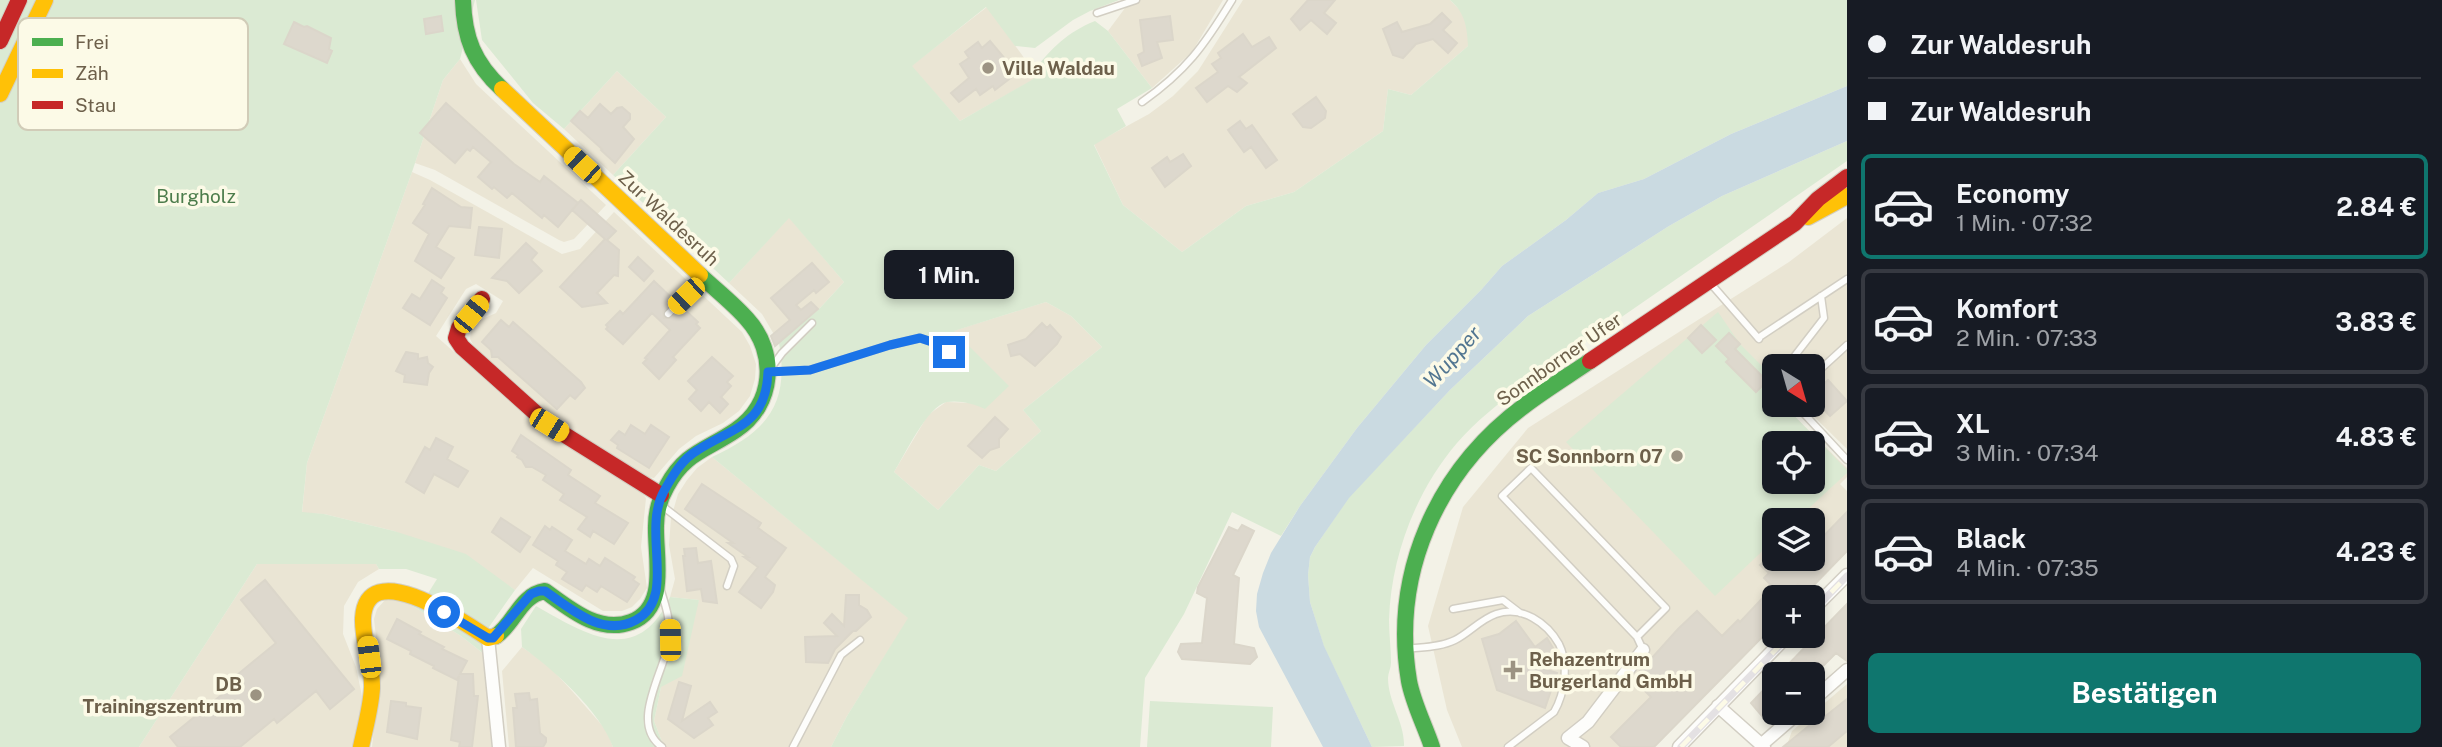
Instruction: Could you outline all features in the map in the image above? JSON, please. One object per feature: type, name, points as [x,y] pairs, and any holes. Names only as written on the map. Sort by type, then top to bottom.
[{"type":"main road","points":[[0,41],[19,0]]},
{"type":"main road","points":[[36,18],[45,0]]},
{"type":"main road","name":"Zur Waldesruh","points":[[463,0],[465,29],[470,46],[476,61],[486,74],[758,332],[764,345],[768,372],[768,385],[763,398],[748,422],[687,458],[660,499],[654,523],[657,594],[652,607],[645,614],[628,624],[600,625],[545,591],[539,591],[531,594],[497,636],[488,638]]},
{"type":"main road","points":[[0,94],[18,56]]},
{"type":"main road","name":"Sonnborner Ufer","points":[[1430,742],[1410,685],[1405,650],[1405,616],[1415,558],[1430,518],[1461,468],[1494,431],[1523,406],[1794,223],[1818,199],[1847,177]]},
{"type":"main road","name":"Sonnborner Ufer","points":[[1794,223],[1820,213],[1847,197]]},
{"type":"main road","points":[[482,299],[459,328],[456,338],[462,347],[549,425],[660,499]]},
{"type":"main road","points":[[361,747],[372,687],[363,617],[364,607],[375,595],[384,591],[403,591],[423,599],[488,638]]},
{"type":"street","points":[[1825,598],[1847,575]]},
{"type":"street","points":[[488,638],[499,747]]},
{"type":"street","points":[[1679,747],[1774,648]]},
{"type":"street","points":[[1583,747],[1568,738],[1588,722],[1643,650]]},
{"type":"street","points":[[1825,689],[1847,670]]},
{"type":"street","points":[[1718,706],[1763,746],[1785,725]]},
{"type":"lane","points":[[1097,13],[1136,0]]},
{"type":"lane","points":[[1142,102],[1187,66],[1205,44],[1231,0]]},
{"type":"lane","points":[[668,314],[704,279]]},
{"type":"lane","points":[[1710,282],[1758,339],[1847,279]]},
{"type":"lane","points":[[1797,354],[1824,318],[1821,296]]},
{"type":"lane","points":[[768,372],[782,353],[812,323]]},
{"type":"lane","points":[[768,372],[810,370],[920,338],[938,344],[949,352]]},
{"type":"lane","points":[[1825,365],[1847,345]]},
{"type":"lane","points":[[1806,417],[1847,460]]},
{"type":"lane","points":[[1637,637],[1666,608],[1531,468],[1502,496],[1637,637],[1643,650]]},
{"type":"lane","points":[[660,499],[731,559],[734,566],[727,586]]},
{"type":"lane","name":"Zur Waldesruh","points":[[658,582],[669,616],[670,640],[649,703],[648,724],[655,743],[662,747]]},
{"type":"lane","points":[[1453,608],[1503,600],[1523,615]]},
{"type":"lane","points":[[1405,650],[1447,643],[1495,614],[1507,612],[1541,621],[1563,653],[1565,663],[1562,693],[1554,712],[1508,747]]},
{"type":"lane","points":[[793,747],[841,655],[860,640]]},
{"type":"shaded area","points":[[1131,0],[1223,0],[1192,52],[1152,88],[1108,31]]},
{"type":"shaded area","points":[[1243,0],[1450,0],[1463,13],[1468,26],[1468,46],[1411,95],[1388,89],[1383,131],[1294,192],[1246,206],[1182,252],[1123,205],[1094,144],[1149,114],[1173,96],[1198,71]]},
{"type":"shaded area","points":[[987,7],[1038,77],[960,121],[911,66]]},
{"type":"shaded area","points":[[460,59],[476,84],[606,205],[574,239],[564,242],[559,240],[435,170],[415,163],[443,80]]},
{"type":"shaded area","points":[[617,71],[666,117],[613,175],[564,129]]},
{"type":"shaded area","points":[[412,172],[562,254],[580,249],[614,212],[742,332],[750,346],[756,364],[750,396],[739,411],[723,423],[696,436],[679,449],[654,478],[648,477],[553,417],[476,350],[470,339],[471,329],[478,321],[496,313],[503,301],[476,284],[466,289],[436,336],[542,430],[641,492],[646,498],[641,547],[647,588],[632,607],[622,611],[603,611],[533,568],[515,590],[494,576],[394,531],[324,514],[302,513],[307,463]]},
{"type":"shaded area","points":[[789,217],[844,282],[820,308],[779,343],[762,314],[729,283]]},
{"type":"shaded area","points":[[1847,218],[1847,449],[1814,417],[1825,417],[1825,354],[1762,354],[1762,417],[1794,417],[1809,431],[1762,431],[1762,494],[1825,494],[1825,447],[1847,468],[1847,477],[1840,484],[1847,491],[1847,551],[1814,585],[1762,585],[1762,636],[1654,747],[1462,747],[1447,710],[1428,626],[1463,507],[1528,428],[1789,262]]},
{"type":"shaded area","points":[[1046,302],[1071,316],[1102,347],[1023,410],[1041,431],[996,471],[979,465],[938,510],[894,472],[928,415],[946,402],[972,403],[953,331]]},
{"type":"shaded area","points":[[712,457],[909,618],[847,716],[831,747],[664,747],[654,721],[661,687],[699,600],[670,597],[675,579],[669,545],[671,518],[678,494],[687,480]]},
{"type":"shaded area","points":[[257,564],[376,564],[379,569],[358,582],[344,606],[343,634],[356,667],[366,716],[359,747],[139,747]]},
{"type":"shaded area","points":[[394,598],[408,603],[461,636],[484,654],[492,747],[372,747],[378,687],[374,619],[377,609],[385,600]]},
{"type":"shaded area","points":[[522,647],[548,665],[573,692],[607,731],[613,747],[509,747],[502,671]]},
{"type":"shaded area","points":[[1847,684],[1847,747],[1790,747],[1788,742],[1792,731],[1799,725],[1825,725],[1825,703]]},
{"type":"green space","name":"Burgholz","points":[[0,0],[475,0],[460,59],[443,80],[307,463],[302,512],[324,514],[394,531],[466,554],[515,590],[489,627],[484,654],[461,636],[408,603],[422,603],[437,579],[406,569],[379,569],[376,564],[257,564],[139,747],[0,747]]},
{"type":"green space","points":[[476,0],[1119,0],[1073,20],[1035,48],[1015,46],[986,7],[912,66],[960,121],[1037,77],[1034,71],[1054,48],[1076,30],[1095,21],[1108,31],[1152,88],[1117,109],[1126,126],[1094,145],[1123,205],[1182,252],[1246,206],[1294,192],[1383,131],[1388,89],[1411,95],[1468,46],[1464,20],[1450,0],[1847,0],[1847,86],[1731,134],[1644,179],[1598,193],[1566,220],[1502,266],[1426,345],[1357,428],[1281,536],[1232,512],[1184,614],[1145,678],[1140,747],[831,747],[847,716],[908,618],[712,457],[747,437],[770,414],[781,383],[779,343],[820,308],[844,282],[789,218],[729,283],[613,175],[666,117],[617,71],[564,129],[533,103],[482,40]],"holes":[[[1046,302],[1071,316],[1102,347],[1023,410],[1041,431],[996,471],[979,465],[938,510],[894,472],[924,421],[939,405],[957,402],[985,409],[1009,386],[954,331]]]},
{"type":"green space","points":[[1847,141],[1847,161],[1522,386],[1472,427],[1442,462],[1408,526],[1391,596],[1391,663],[1388,678],[1404,746],[1372,747],[1324,647],[1310,602],[1310,557],[1349,497],[1450,390],[1528,316],[1669,226],[1722,196]]},
{"type":"green space","name":"SC Sonnborn 07","points":[[1718,312],[1740,344],[1762,366],[1762,417],[1796,417],[1809,431],[1762,431],[1762,494],[1824,494],[1809,508],[1762,508],[1762,551],[1715,596],[1566,442]]},
{"type":"green space","name":"SC Sonnborn 07","points":[[1825,447],[1847,470],[1825,493]]},
{"type":"green space","points":[[670,597],[699,600],[682,676],[661,687],[654,721],[664,747],[613,747],[607,733],[587,705],[522,647],[521,629],[536,606],[592,634],[609,639],[626,638],[642,632],[657,619]]},
{"type":"green space","points":[[1150,701],[1273,707],[1271,747],[1147,747]]},
{"type":"water","name":"Wupper","points":[[1847,86],[1847,141],[1722,196],[1669,226],[1528,316],[1450,390],[1349,498],[1310,557],[1310,602],[1324,646],[1372,747],[1323,747],[1259,627],[1257,594],[1271,553],[1300,506],[1357,428],[1426,345],[1502,266],[1566,220],[1598,193],[1644,179],[1731,134]]},
{"type":"building","points":[[1308,0],[1335,0],[1324,13],[1336,23],[1327,34],[1311,20],[1300,30],[1291,19]]},
{"type":"building","points":[[1442,13],[1451,22],[1443,30],[1457,43],[1448,53],[1433,39],[1416,44],[1403,58],[1393,55],[1383,29],[1397,22],[1402,32],[1430,24]]},
{"type":"building","points":[[441,16],[443,31],[426,34],[424,19]]},
{"type":"building","points":[[1170,16],[1173,40],[1157,42],[1162,58],[1142,66],[1138,55],[1144,52],[1140,20]]},
{"type":"building","points":[[294,22],[331,38],[329,49],[332,51],[327,63],[284,44]]},
{"type":"building","points":[[1243,34],[1252,47],[1269,37],[1276,48],[1239,77],[1247,83],[1237,92],[1228,86],[1207,102],[1196,88],[1218,72],[1212,64],[1221,58],[1218,53]]},
{"type":"building","name":"Villa Waldau","points":[[990,41],[1017,73],[995,90],[993,86],[980,95],[976,89],[959,102],[951,93],[969,78],[960,64],[969,58],[965,52],[978,42],[982,48]]},
{"type":"building","points":[[1316,97],[1326,111],[1325,118],[1311,128],[1303,127],[1293,114]]},
{"type":"building","points":[[446,103],[514,164],[540,182],[544,176],[578,203],[558,227],[544,215],[542,218],[512,193],[507,198],[478,177],[491,162],[473,147],[470,151],[467,149],[455,163],[420,133]]},
{"type":"building","points":[[600,104],[611,114],[622,107],[630,114],[630,119],[623,127],[634,139],[615,163],[571,121],[580,111],[588,118]]},
{"type":"building","points":[[1240,121],[1246,129],[1252,125],[1277,160],[1266,168],[1251,147],[1244,152],[1228,130]]},
{"type":"building","points":[[1183,154],[1191,166],[1165,187],[1152,168],[1167,157],[1170,162]]},
{"type":"building","points":[[432,188],[461,207],[472,208],[470,228],[449,226],[436,247],[454,258],[441,278],[415,261],[429,234],[413,223]]},
{"type":"building","points":[[581,200],[616,231],[607,240],[619,250],[618,276],[614,275],[597,293],[607,303],[582,307],[560,287],[605,239],[572,210]]},
{"type":"building","points":[[479,227],[502,229],[499,258],[475,255]]},
{"type":"building","points":[[526,243],[537,253],[531,260],[542,271],[519,293],[507,281],[492,278]]},
{"type":"building","points":[[638,257],[653,271],[644,281],[629,267]]},
{"type":"building","points":[[812,263],[829,282],[796,305],[801,310],[811,302],[818,309],[775,346],[771,336],[790,320],[771,298]]},
{"type":"building","points":[[432,280],[444,288],[441,293],[447,298],[430,325],[403,308],[412,294],[420,299]]},
{"type":"building","points":[[654,281],[674,300],[663,312],[664,318],[671,318],[683,308],[698,322],[696,324],[700,328],[673,357],[676,360],[659,379],[643,363],[670,330],[652,313],[623,344],[606,329],[606,325],[620,311],[623,314]]},
{"type":"building","points":[[501,320],[509,327],[513,322],[581,382],[585,388],[575,399],[570,395],[557,409],[498,357],[492,357],[491,350],[482,342]]},
{"type":"building","points":[[1042,323],[1047,328],[1050,325],[1061,337],[1057,344],[1035,366],[1020,354],[1011,356],[1008,345],[1026,339]]},
{"type":"building","points":[[1701,325],[1716,340],[1702,353],[1688,338]]},
{"type":"building","points":[[1729,333],[1740,344],[1735,349],[1762,376],[1762,386],[1756,392],[1726,362],[1729,359],[1716,346]]},
{"type":"building","points":[[406,352],[418,354],[418,359],[427,357],[428,363],[433,367],[427,385],[404,382],[405,375],[396,371]]},
{"type":"building","points":[[712,357],[733,376],[727,382],[731,386],[721,397],[728,404],[720,413],[709,402],[701,411],[689,399],[697,390],[688,381]]},
{"type":"building","points":[[1828,380],[1847,401],[1830,416],[1825,411],[1825,383]]},
{"type":"building","points":[[995,417],[1008,429],[999,439],[999,447],[990,450],[982,458],[968,446]]},
{"type":"building","points":[[631,425],[645,434],[651,425],[669,437],[649,468],[617,448],[618,445],[611,440],[619,431],[625,435]]},
{"type":"building","points":[[521,435],[571,470],[568,475],[600,496],[595,503],[628,523],[614,544],[593,531],[590,537],[578,529],[587,517],[560,500],[564,494],[543,480],[546,475],[532,467],[526,467],[512,451]]},
{"type":"building","points":[[436,438],[453,447],[447,459],[468,471],[458,487],[434,474],[424,493],[406,482],[425,447],[430,450]]},
{"type":"building","points":[[702,484],[761,523],[758,528],[786,548],[765,577],[775,585],[761,608],[739,592],[758,567],[728,543],[733,543],[685,509]]},
{"type":"building","points":[[1847,512],[1847,551],[1814,585],[1771,585],[1764,578],[1769,573],[1767,571],[1825,571],[1825,535]]},
{"type":"building","points":[[501,518],[530,537],[520,552],[492,532]]},
{"type":"building","points":[[1242,525],[1254,531],[1233,575],[1239,578],[1234,644],[1254,648],[1257,657],[1250,664],[1182,659],[1178,652],[1181,644],[1202,643],[1207,598],[1197,593],[1198,587],[1229,527],[1238,531]]},
{"type":"building","points":[[545,526],[550,530],[552,527],[572,540],[565,551],[586,564],[589,559],[600,566],[605,558],[635,577],[633,580],[639,584],[627,602],[601,586],[597,592],[586,585],[582,591],[562,579],[567,572],[556,565],[558,561],[533,545]]},
{"type":"building","points":[[696,548],[698,563],[711,561],[717,603],[703,601],[701,589],[687,591],[684,549]]},
{"type":"building","points":[[265,580],[354,689],[330,709],[316,691],[277,723],[274,719],[240,747],[178,747],[170,737],[241,679],[237,675],[276,643],[241,600]]},
{"type":"building","points":[[846,595],[859,595],[859,605],[867,610],[871,617],[835,649],[828,663],[806,662],[805,637],[837,636],[824,623],[832,614],[844,626]]},
{"type":"building","points":[[1762,599],[1762,637],[1654,747],[1621,747],[1611,737],[1651,697],[1633,679],[1697,611],[1722,636],[1738,620],[1740,622]]},
{"type":"building","points":[[1847,604],[1847,661],[1836,653],[1825,664],[1791,662],[1804,648],[1825,648],[1825,627]]},
{"type":"building","points":[[397,619],[444,647],[442,649],[467,661],[460,674],[473,674],[474,696],[478,696],[472,747],[459,747],[460,742],[451,740],[459,676],[457,680],[433,668],[434,666],[410,654],[411,651],[387,639]]},
{"type":"building","points":[[1516,621],[1535,647],[1547,638],[1556,653],[1537,667],[1557,673],[1545,708],[1497,690],[1482,639],[1499,634]]},
{"type":"building","points":[[679,682],[691,686],[682,721],[710,702],[717,712],[708,718],[713,725],[694,738],[668,719]]},
{"type":"building","points":[[1762,692],[1762,716],[1751,703]]},
{"type":"building","points":[[529,693],[530,700],[537,699],[540,733],[546,738],[543,747],[516,747],[513,708],[517,708],[515,694]]},
{"type":"building","points":[[1847,699],[1847,731],[1828,747],[1783,747],[1810,725],[1825,725],[1825,716]]},
{"type":"building","points":[[391,701],[421,708],[417,739],[387,732]]},
{"type":"railway","points":[[1825,599],[1847,576]]},
{"type":"railway","points":[[1681,747],[1777,648]]},
{"type":"traffic: fast","points":[[463,0],[472,49],[484,69],[502,89]]},
{"type":"traffic: fast","points":[[496,636],[529,598],[545,591],[585,618],[608,625],[631,622],[643,615],[651,605],[658,566],[657,516],[665,491],[674,475],[689,459],[749,419],[758,407],[767,378],[764,347],[757,333],[742,313],[700,275]]},
{"type":"traffic: fast","points":[[1432,747],[1411,689],[1405,641],[1407,602],[1427,527],[1445,493],[1467,461],[1493,432],[1532,400],[1590,361]]},
{"type":"traffic: slow","points":[[36,18],[45,0]]},
{"type":"traffic: slow","points":[[0,94],[18,56]]},
{"type":"traffic: slow","points":[[502,89],[700,275]]},
{"type":"traffic: slow","points":[[1808,217],[1847,196]]},
{"type":"traffic: slow","points":[[361,747],[372,688],[363,627],[369,600],[381,592],[398,592],[439,608],[488,638],[496,636]]},
{"type":"traffic: jam","points":[[0,41],[19,0]]},
{"type":"traffic: jam","points":[[1590,361],[1795,223],[1818,199],[1847,177]]},
{"type":"traffic: jam","points":[[482,299],[459,328],[456,338],[462,347],[549,425],[661,495]]},
{"type":"place","name":"Villa Waldau","points":[[988,68]]},
{"type":"place","name":"SC Sonnborn 07","points":[[1677,456]]},
{"type":"place","name":"Rehazentrum Burgerland GmbH","points":[[1513,670]]},
{"type":"place","name":"DB Trainingszentrum","points":[[256,695]]},
{"type":"route","points":[[444,612],[488,638],[493,638],[531,594],[545,591],[600,625],[619,626],[636,620],[652,607],[657,594],[654,523],[662,495],[687,458],[748,422],[763,398],[768,385],[768,372],[810,370],[920,338],[938,344],[949,352]]}]
